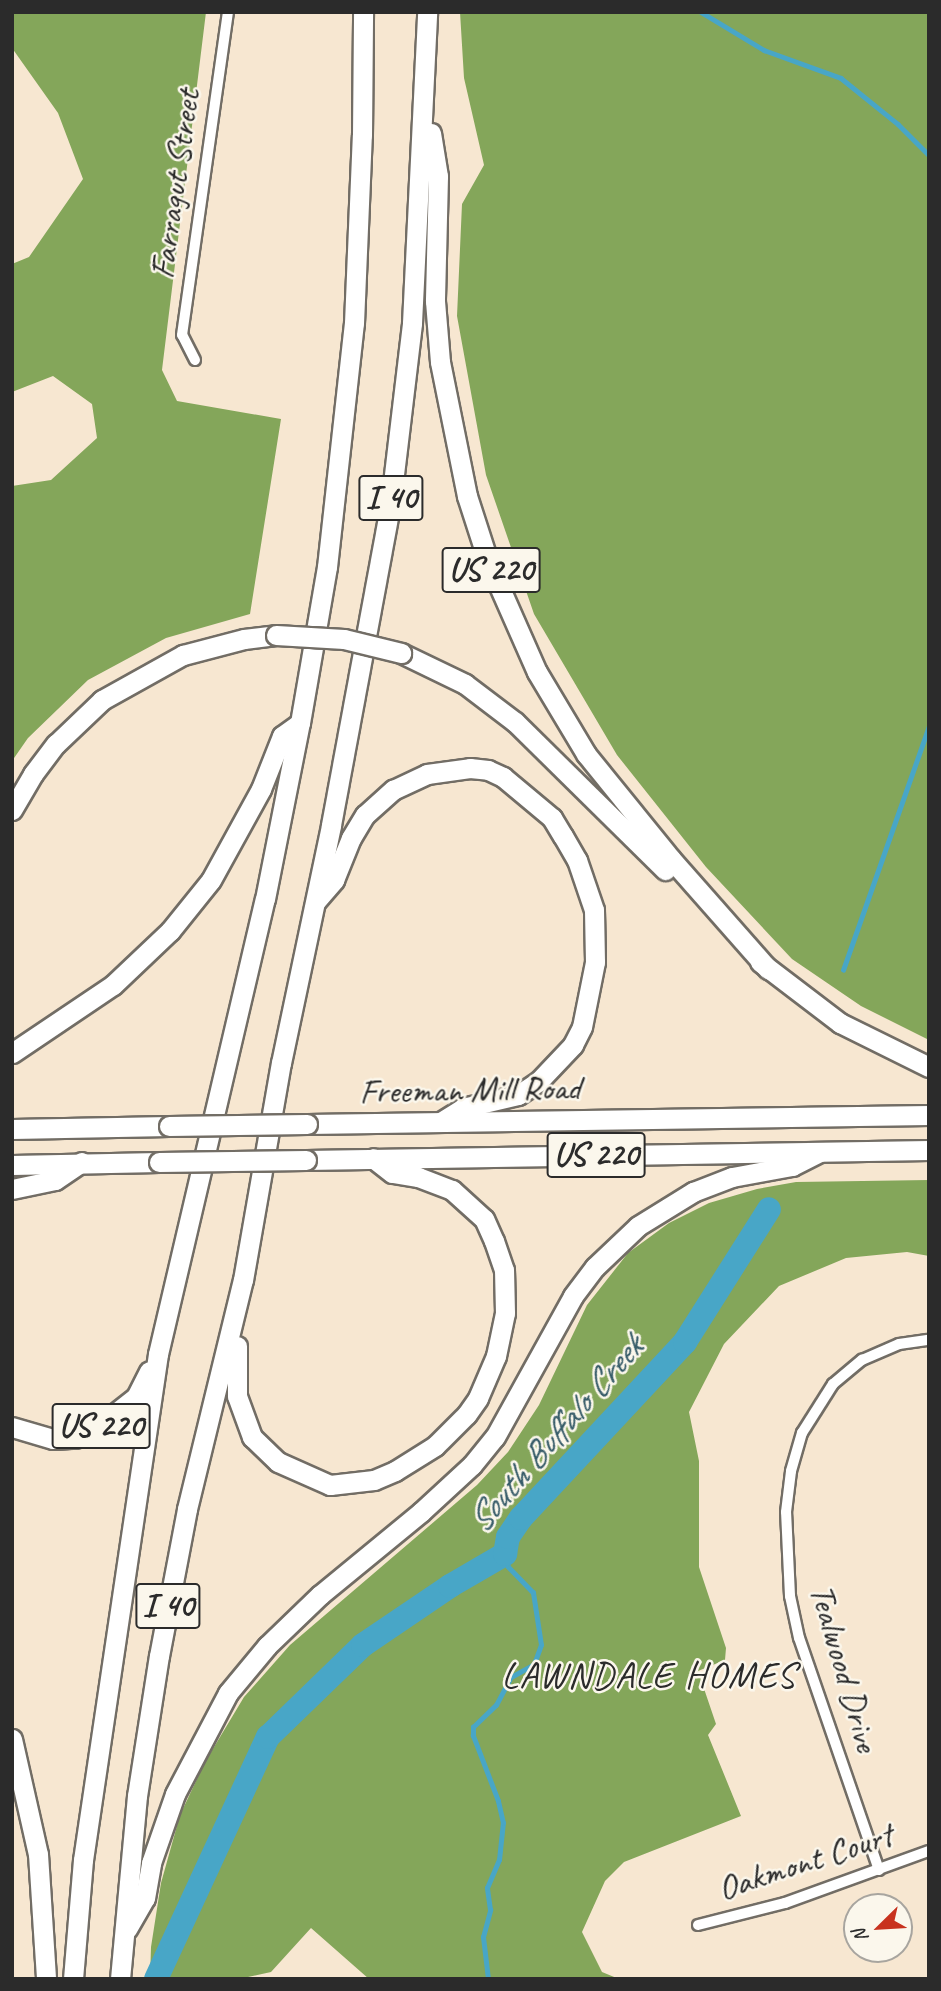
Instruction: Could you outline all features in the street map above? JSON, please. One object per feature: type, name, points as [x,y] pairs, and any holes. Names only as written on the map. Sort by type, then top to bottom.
[{"type":"highway","name":"I 40","points":[[73,1979],[83,1860],[158,1354],[265,899],[327,568],[347,402],[358,264],[363,12]]},
{"type":"highway","name":"I 40","points":[[120,1979],[137,1796],[161,1643],[187,1509],[243,1280],[281,1063],[315,901],[390,508],[412,323],[427,12]]},
{"type":"highway","name":"US 220","points":[[424,88],[438,176],[435,288],[440,362],[467,496],[488,561],[537,672],[586,754],[671,859],[768,969],[839,1023],[929,1067]]},
{"type":"highway","points":[[12,810],[33,774],[56,744],[102,700],[159,665],[183,655],[244,639],[276,635],[344,639],[401,653],[464,684],[515,722],[768,969]]},
{"type":"highway","points":[[12,1053],[113,985],[170,931],[211,880],[261,789],[282,736],[300,723]]},
{"type":"highway","points":[[315,901],[334,880],[351,838],[365,815],[393,790],[427,774],[470,768],[488,770],[503,777],[552,818],[577,860],[594,910],[595,962],[582,1027],[573,1045],[539,1081],[518,1095],[463,1108],[441,1122]]},
{"type":"highway","name":"Freeman Mill Road","points":[[12,1129],[929,1115]]},
{"type":"highway","name":"US 220","points":[[82,1162],[929,1150]]},
{"type":"highway","points":[[123,1936],[145,1898],[151,1863],[175,1794],[228,1693],[267,1646],[311,1604],[421,1512],[488,1446],[515,1407],[573,1296],[595,1267],[638,1226],[693,1192],[732,1177],[792,1166],[820,1152]]},
{"type":"highway","points":[[243,1280],[245,1293],[234,1364],[237,1396],[243,1419],[264,1450],[296,1472],[330,1485],[374,1480],[435,1446],[467,1414],[488,1378],[505,1313],[504,1270],[484,1219],[472,1207],[452,1190],[418,1177],[392,1173],[373,1157]]},
{"type":"highway","points":[[12,1165],[82,1162]]},
{"type":"highway","points":[[12,1189],[55,1180],[82,1162]]},
{"type":"highway","name":"US 220","points":[[12,1427],[53,1440],[75,1438],[94,1430],[136,1397],[158,1354]]},
{"type":"highway","points":[[12,1739],[38,1854],[47,1979]]},
{"type":"street","name":"Farragut Street","points":[[195,360],[182,335],[228,12]]},
{"type":"street","name":"Tealwood Drive","points":[[879,1870],[799,1638],[790,1597],[786,1512],[791,1471],[802,1433],[833,1384],[862,1360],[899,1345],[929,1340]]},
{"type":"street","name":"Oakmont Court","points":[[698,1925],[785,1903],[929,1851]]},
{"type":"green space","points":[[12,12],[206,12],[162,370],[177,401],[281,419],[250,614],[166,638],[88,680],[28,738],[12,761],[12,486],[51,480],[97,438],[92,404],[53,376],[12,392],[12,264],[29,257],[83,179],[58,113],[12,48]]},
{"type":"green space","points":[[460,12],[929,12],[929,1040],[861,1006],[792,959],[706,867],[617,755],[534,614],[486,475],[457,316],[462,204],[484,165],[464,78]]},
{"type":"green space","points":[[929,1180],[929,1256],[907,1252],[846,1258],[779,1286],[724,1344],[689,1412],[699,1461],[699,1567],[726,1648],[725,1660],[698,1671],[716,1724],[708,1735],[741,1816],[624,1862],[605,1881],[582,1932],[602,1972],[619,1979],[369,1979],[311,1928],[271,1972],[239,1979],[150,1979],[151,1947],[161,1883],[180,1815],[205,1762],[244,1697],[290,1645],[477,1485],[508,1452],[539,1405],[587,1305],[628,1253],[669,1223],[709,1203],[757,1189],[796,1182]]},
{"type":"waterway","name":"South Buffalo Creek","points":[[701,12],[764,50],[841,78],[898,124],[929,155]]},
{"type":"waterway","name":"South Buffalo Creek","points":[[843,970],[929,726]]},
{"type":"waterway","name":"South Buffalo Creek","points":[[156,1979],[268,1737],[363,1645],[450,1586],[505,1554],[508,1537],[521,1518],[685,1342],[769,1209]]},
{"type":"waterway","points":[[488,1979],[483,1937],[490,1910],[487,1888],[499,1860],[503,1823],[498,1801],[473,1736],[473,1727],[496,1705],[511,1677],[534,1664],[541,1645],[533,1593],[508,1567],[505,1554]]},
{"type":"district","name":"LAWNDALE HOMES","points":[[649,1675]]}]
